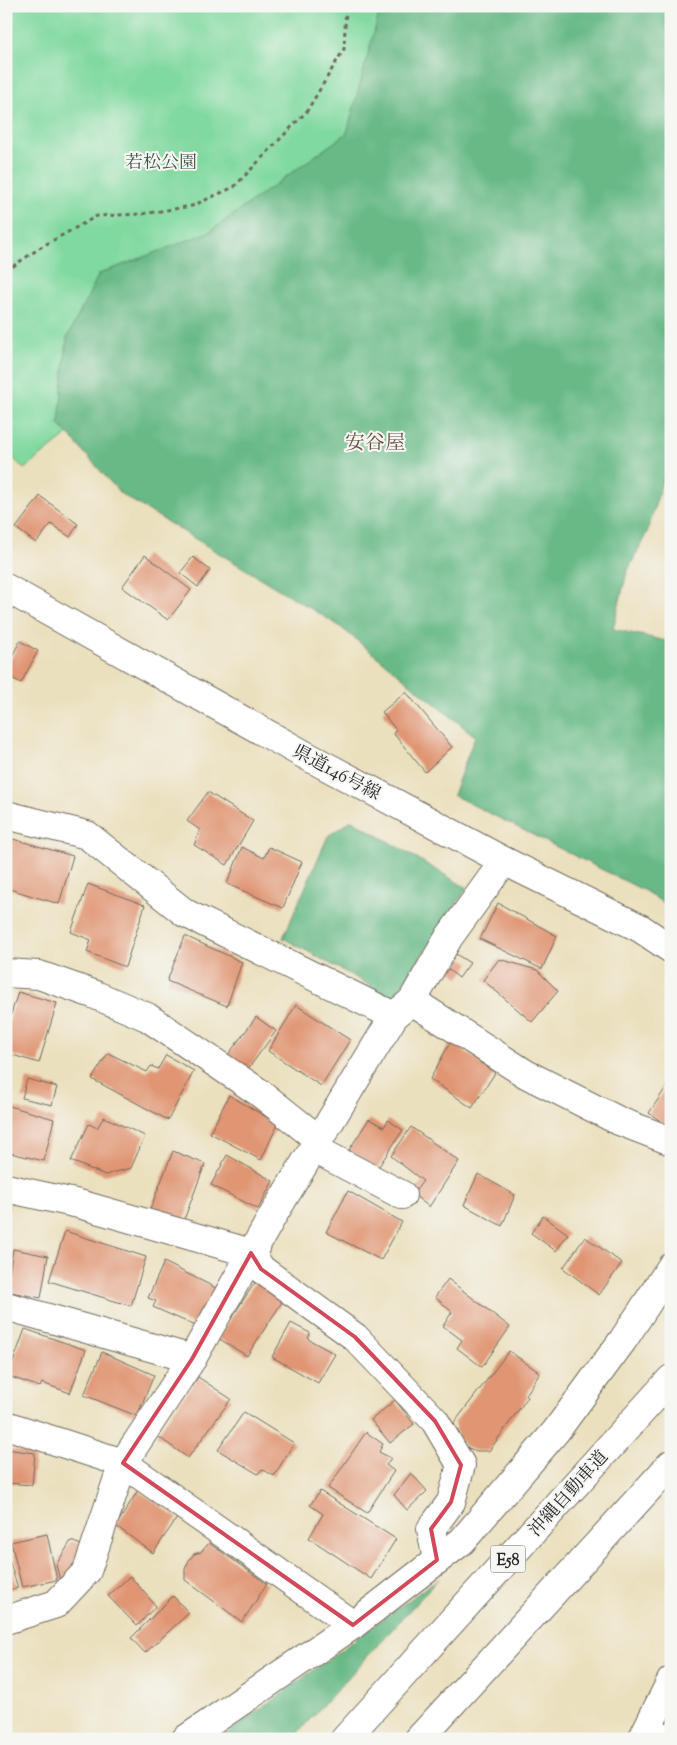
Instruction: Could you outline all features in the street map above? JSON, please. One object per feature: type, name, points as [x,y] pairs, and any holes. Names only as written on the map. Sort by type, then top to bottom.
[{"type":"main road","name":"県道146号線","points":[[6,588],[305,755],[504,861],[640,928],[671,949]]},
{"type":"main road","points":[[6,814],[87,835],[185,913],[403,1008],[619,1121],[671,1142]]},
{"type":"main road","points":[[6,1620],[56,1604],[87,1571],[123,1463],[192,1359],[316,1144],[449,937],[504,861]]},
{"type":"main road","points":[[6,973],[39,975],[93,994],[147,1017],[260,1094],[316,1144],[402,1195]]},
{"type":"main road","points":[[6,1188],[79,1204],[251,1254],[262,1269],[355,1337],[435,1421],[460,1465],[451,1502],[431,1529],[437,1560]]},
{"type":"main road","points":[[186,1739],[353,1625],[462,1541],[556,1431],[624,1340],[671,1267]]},
{"type":"main road","points":[[6,1306],[192,1359]]},
{"type":"main road","name":"沖縄自動車道","points":[[345,1739],[671,1379]]},
{"type":"main road","points":[[6,1425],[123,1463],[353,1625]]},
{"type":"main road","points":[[6,1436],[49,1440]]},
{"type":"main road","points":[[419,1739],[671,1464]]},
{"type":"main road","points":[[642,1739],[671,1681]]},
{"type":"main road","points":[[666,1739],[671,1736]]},
{"type":"path","points":[[6,271],[42,247],[97,216],[142,214],[192,206],[234,187],[307,111],[344,49],[346,6]]},
{"type":"highlighted area","points":[[251,1253],[261,1269],[355,1337],[435,1421],[461,1465],[451,1502],[431,1529],[437,1560],[353,1625],[123,1463],[192,1359]]},
{"type":"green space","name":"若松公園","points":[[6,6],[507,6],[548,54],[24,469],[6,451]]},
{"type":"green space","points":[[381,6],[671,6],[671,450],[648,530],[627,572],[613,629],[666,641],[671,648],[671,908],[645,891],[453,795],[475,736],[338,625],[121,494],[59,424],[67,338],[99,274],[209,232],[347,133]]},
{"type":"green space","points":[[352,820],[467,888],[393,998],[283,938],[328,836]]},
{"type":"green space","points":[[439,1578],[292,1739],[220,1739]]},
{"type":"building","points":[[40,496],[78,524],[70,537],[51,524],[36,543],[16,528]]},
{"type":"building","points":[[145,555],[191,590],[168,620],[122,587]]},
{"type":"building","points":[[193,557],[210,570],[198,587],[180,573]]},
{"type":"building","points":[[20,641],[38,651],[21,683],[6,675],[6,668]]},
{"type":"building","points":[[406,692],[452,747],[425,772],[393,733],[396,730],[382,712]]},
{"type":"building","points":[[208,792],[253,821],[227,865],[194,845],[200,830],[187,821]]},
{"type":"building","points":[[13,839],[73,856],[59,904],[6,888],[6,864]]},
{"type":"building","points":[[242,847],[264,858],[269,847],[302,862],[283,908],[227,884]]},
{"type":"building","points":[[88,884],[145,905],[125,967],[87,952],[91,940],[71,932]]},
{"type":"building","points":[[498,903],[557,936],[542,969],[480,939]]},
{"type":"building","points":[[185,936],[242,962],[227,1006],[167,981]]},
{"type":"building","points":[[454,953],[470,963],[459,978],[444,966]]},
{"type":"building","points":[[499,959],[537,970],[558,991],[532,1022],[483,980]]},
{"type":"building","points":[[18,992],[57,1003],[39,1063],[6,1053],[6,1030]]},
{"type":"building","points":[[296,1005],[350,1040],[321,1086],[268,1051]]},
{"type":"building","points":[[256,1017],[276,1031],[248,1069],[228,1055]]},
{"type":"building","points":[[451,1041],[495,1073],[472,1108],[430,1079]]},
{"type":"building","points":[[108,1053],[147,1072],[151,1066],[158,1069],[166,1055],[194,1071],[168,1120],[92,1079]]},
{"type":"building","points":[[27,1079],[57,1087],[52,1105],[22,1098]]},
{"type":"building","points":[[671,1080],[671,1128],[649,1113]]},
{"type":"building","points":[[229,1095],[278,1124],[261,1160],[210,1133]]},
{"type":"building","points":[[6,1105],[54,1119],[44,1161],[6,1152]]},
{"type":"building","points":[[104,1117],[145,1136],[131,1168],[105,1175],[71,1161],[89,1124],[97,1128]]},
{"type":"building","points":[[369,1119],[384,1127],[388,1120],[403,1130],[377,1169],[349,1150]]},
{"type":"building","points":[[411,1127],[459,1161],[429,1207],[413,1194],[423,1181],[391,1156]]},
{"type":"building","points":[[173,1151],[205,1164],[182,1225],[149,1212]]},
{"type":"building","points":[[227,1155],[273,1181],[258,1209],[211,1185]]},
{"type":"building","points":[[478,1174],[515,1195],[502,1226],[464,1205]]},
{"type":"building","points":[[348,1191],[402,1222],[381,1260],[326,1232]]},
{"type":"building","points":[[6,1203],[10,1204],[7,1216],[6,1216]]},
{"type":"building","points":[[543,1216],[568,1234],[556,1251],[531,1233]]},
{"type":"building","points":[[65,1231],[146,1257],[131,1306],[49,1281]]},
{"type":"building","points":[[585,1237],[622,1263],[599,1295],[563,1268]]},
{"type":"building","points":[[13,1249],[48,1256],[41,1298],[6,1291]]},
{"type":"building","points":[[164,1262],[216,1288],[198,1327],[153,1307],[156,1301],[148,1298]]},
{"type":"building","points":[[448,1279],[510,1327],[482,1367],[457,1348],[462,1340],[443,1326],[452,1312],[435,1297]]},
{"type":"building","points":[[256,1281],[284,1299],[247,1356],[218,1338]]},
{"type":"building","points":[[291,1323],[310,1333],[308,1339],[335,1354],[318,1383],[272,1357]]},
{"type":"building","points":[[25,1329],[86,1350],[70,1393],[42,1383],[40,1387],[8,1376]]},
{"type":"building","points":[[509,1351],[540,1373],[526,1395],[528,1397],[489,1451],[476,1451],[466,1447],[458,1437],[454,1423]]},
{"type":"building","points":[[102,1352],[154,1375],[137,1416],[84,1395]]},
{"type":"building","points":[[198,1377],[231,1399],[188,1458],[156,1435]]},
{"type":"building","points":[[395,1400],[414,1424],[390,1443],[371,1420]]},
{"type":"building","points":[[244,1412],[294,1443],[274,1476],[262,1469],[258,1474],[218,1450]]},
{"type":"building","points":[[366,1432],[383,1444],[379,1452],[391,1458],[386,1465],[394,1471],[367,1513],[328,1488]]},
{"type":"building","points":[[6,1449],[35,1453],[32,1485],[6,1483]]},
{"type":"building","points":[[411,1473],[427,1491],[407,1510],[394,1495]]},
{"type":"building","points":[[138,1490],[177,1518],[153,1553],[116,1526]]},
{"type":"building","points":[[320,1491],[396,1539],[371,1579],[309,1538],[323,1514],[310,1505]]},
{"type":"building","points":[[47,1534],[57,1580],[22,1587],[11,1542]]},
{"type":"building","points":[[71,1541],[86,1547],[67,1578],[60,1580],[56,1565]]},
{"type":"building","points":[[209,1543],[267,1584],[242,1622],[185,1580],[185,1569],[189,1560],[194,1554],[201,1552]]},
{"type":"building","points":[[6,1551],[18,1588],[6,1590]]},
{"type":"building","points":[[130,1576],[156,1606],[137,1626],[108,1596]]},
{"type":"building","points":[[173,1596],[189,1613],[145,1653],[131,1638]]},
{"type":"district","name":"安谷屋","points":[[375,442]]}]
